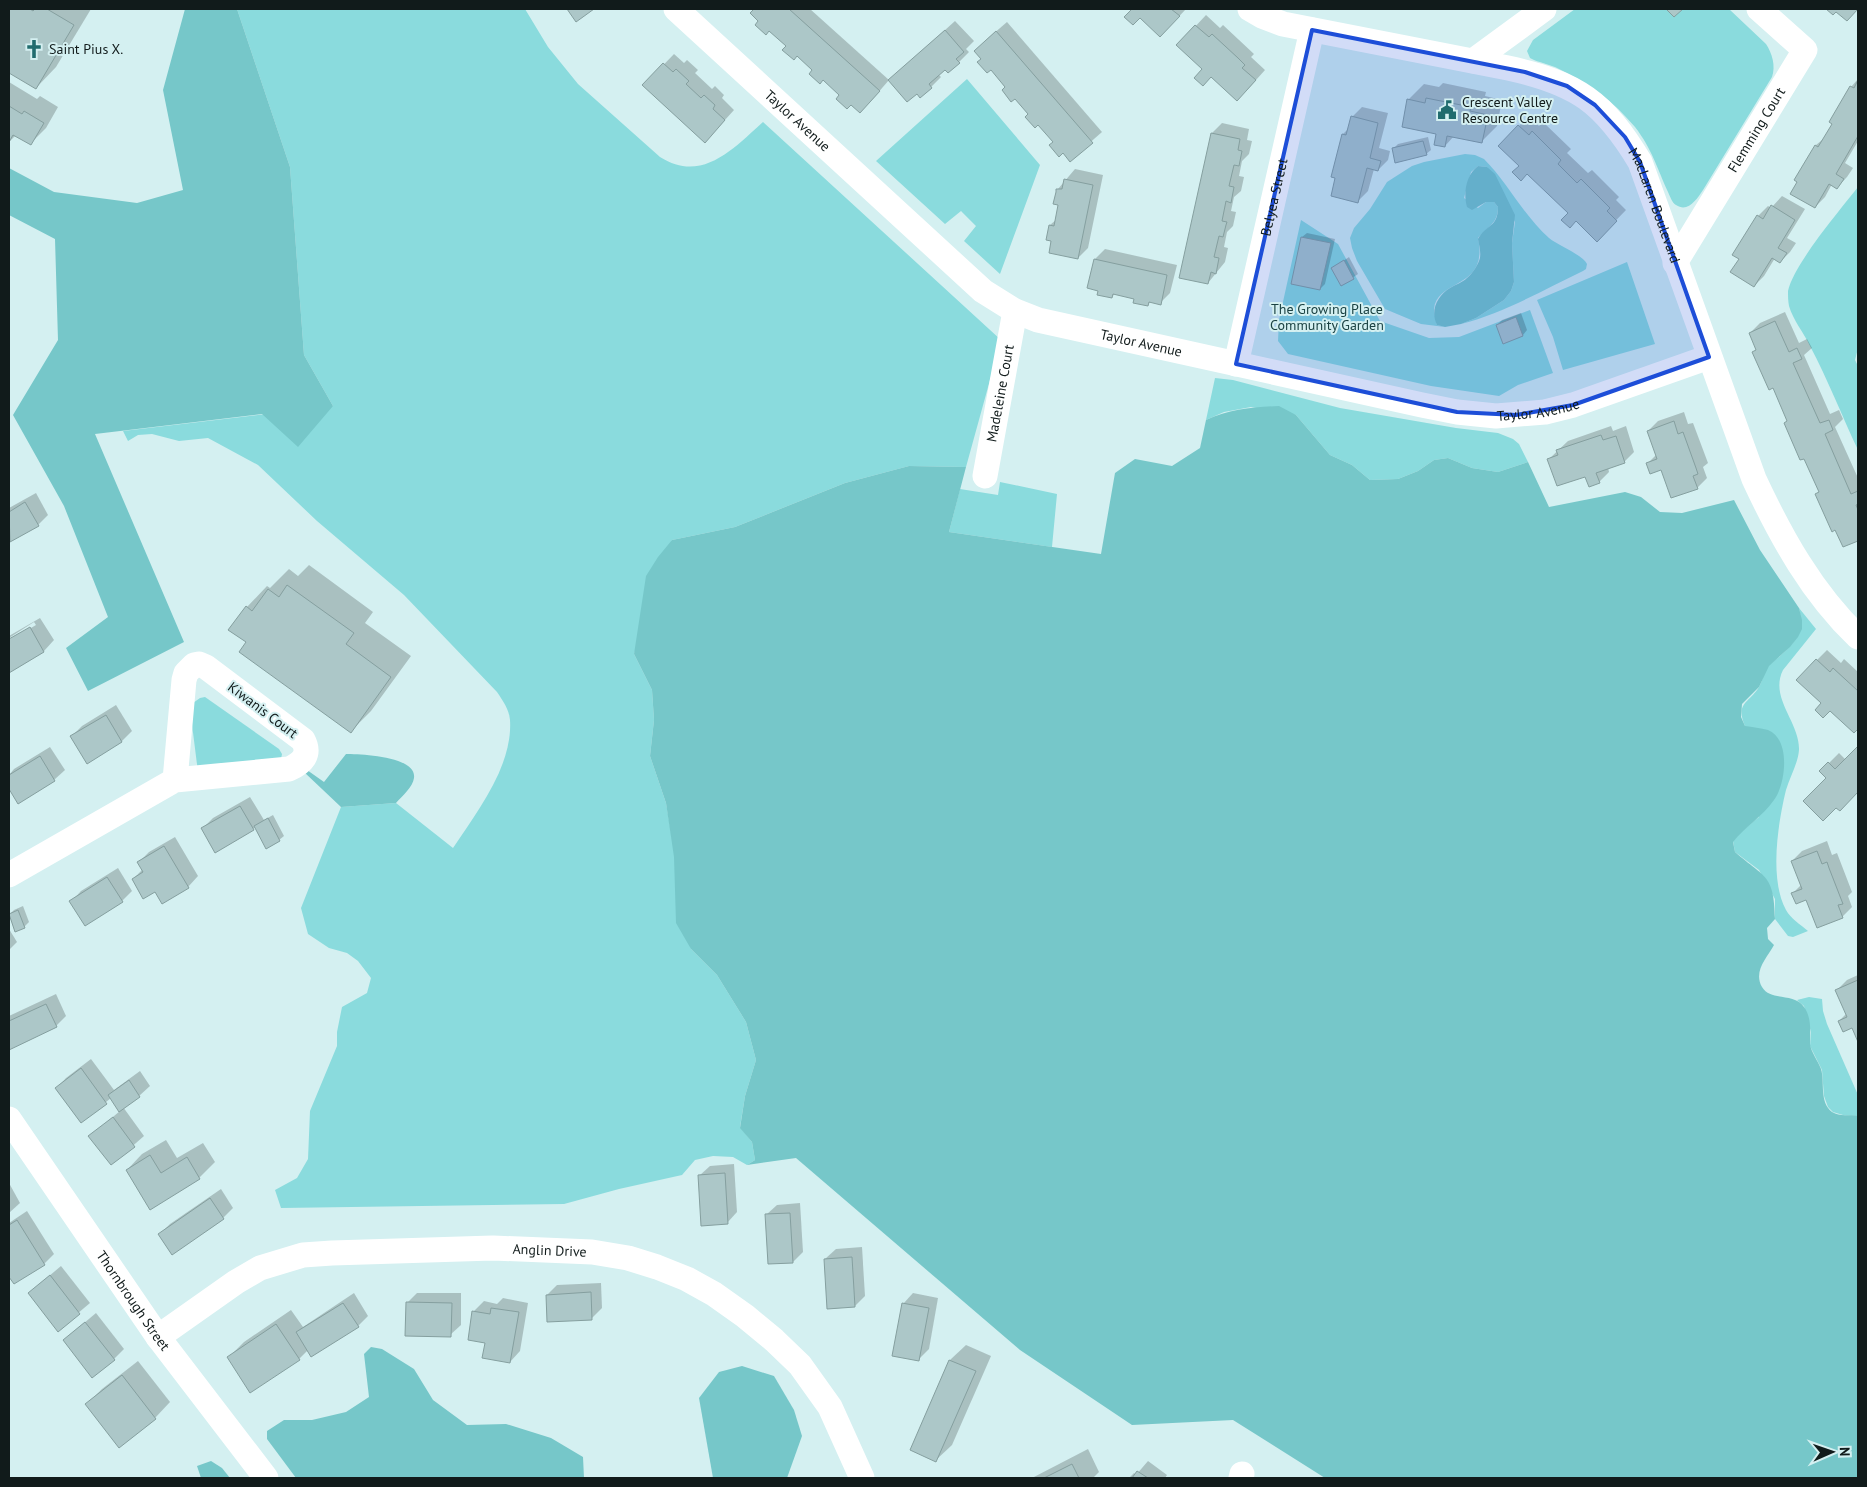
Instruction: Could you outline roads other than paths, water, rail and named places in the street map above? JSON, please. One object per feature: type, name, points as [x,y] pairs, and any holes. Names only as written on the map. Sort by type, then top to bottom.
[{"type":"street","name":"Taylor Avenue","points":[[676,9],[983,291],[1015,311],[1038,320],[1422,405],[1457,412],[1496,416],[1537,413],[1573,405],[1710,357]]},
{"type":"street","name":"MacLaren Boulevard","points":[[1250,9],[1277,22],[1525,72],[1567,86],[1584,96],[1608,116],[1625,137],[1640,162],[1754,479],[1785,542],[1821,594],[1858,637]]},
{"type":"street","points":[[1472,61],[1544,9]]},
{"type":"street","name":"Flemming Court","points":[[1675,263],[1805,50],[1759,9]]},
{"type":"street","name":"Belyea Street","points":[[1236,364],[1312,30]]},
{"type":"street","name":"Madeleine Court","points":[[985,476],[1015,311]]},
{"type":"street","name":"Kiwanis Court","points":[[9,874],[175,780],[289,769],[303,761],[306,754],[306,746],[303,740],[206,667],[194,664],[186,673],[184,680],[175,780]]},
{"type":"street","name":"Thornbrough Street","points":[[9,1118],[158,1337],[266,1478]]},
{"type":"street","name":"Anglin Drive","points":[[158,1337],[236,1282],[260,1268],[303,1255],[493,1248],[592,1252],[628,1258],[657,1267],[714,1294],[774,1340],[800,1365],[830,1407],[862,1478]]},
{"type":"place","name":"Saint Pius X.","points":[[34,49]]},
{"type":"place","name":"Crescent Valley Resource Centre","points":[[1447,110]]},
{"type":"park label","name":"The Growing Place Community Garden","points":[[1327,318]]}]
